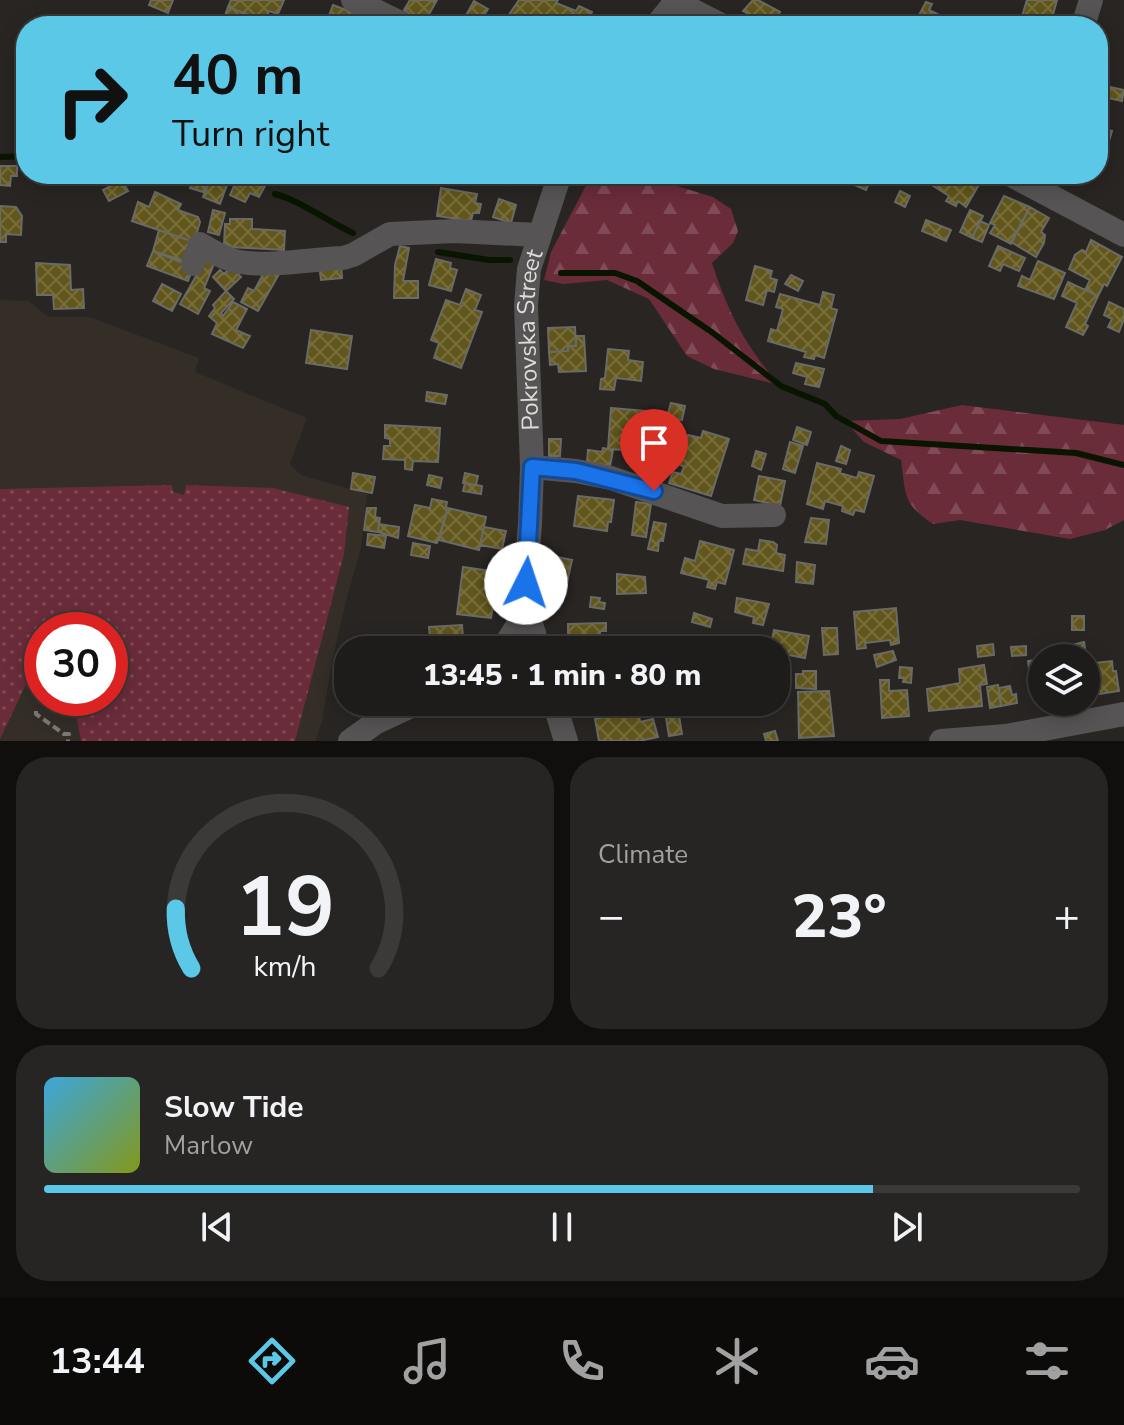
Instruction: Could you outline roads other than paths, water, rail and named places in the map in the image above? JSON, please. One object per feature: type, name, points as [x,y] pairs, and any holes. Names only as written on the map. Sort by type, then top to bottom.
[{"type":"street","points":[[353,0],[386,16]]},
{"type":"street","points":[[676,1],[704,16]]},
{"type":"street","points":[[199,245],[242,263],[264,263],[343,258],[390,234],[455,231],[532,235],[545,184]]},
{"type":"street","name":"Pokrovska Street","points":[[511,636],[518,625],[524,601],[532,467],[526,305],[532,235],[555,184]]},
{"type":"street","points":[[1027,184],[1124,235]]},
{"type":"street","points":[[1046,184],[1060,202]]},
{"type":"street","points":[[532,467],[611,478],[722,516],[774,515]]},
{"type":"street","points":[[524,601],[535,636]]},
{"type":"street","points":[[941,741],[1006,738],[1124,714]]},
{"type":"street","points":[[350,741],[390,716]]},
{"type":"street","points":[[558,716],[566,741]]},
{"type":"waterway","points":[[0,157],[16,156]]},
{"type":"waterway","points":[[275,194],[353,233]]},
{"type":"waterway","points":[[438,252],[510,260]]},
{"type":"waterway","points":[[561,273],[615,273],[637,281],[713,333],[781,386],[825,404],[836,416],[881,441],[1076,453],[1124,465]]}]
